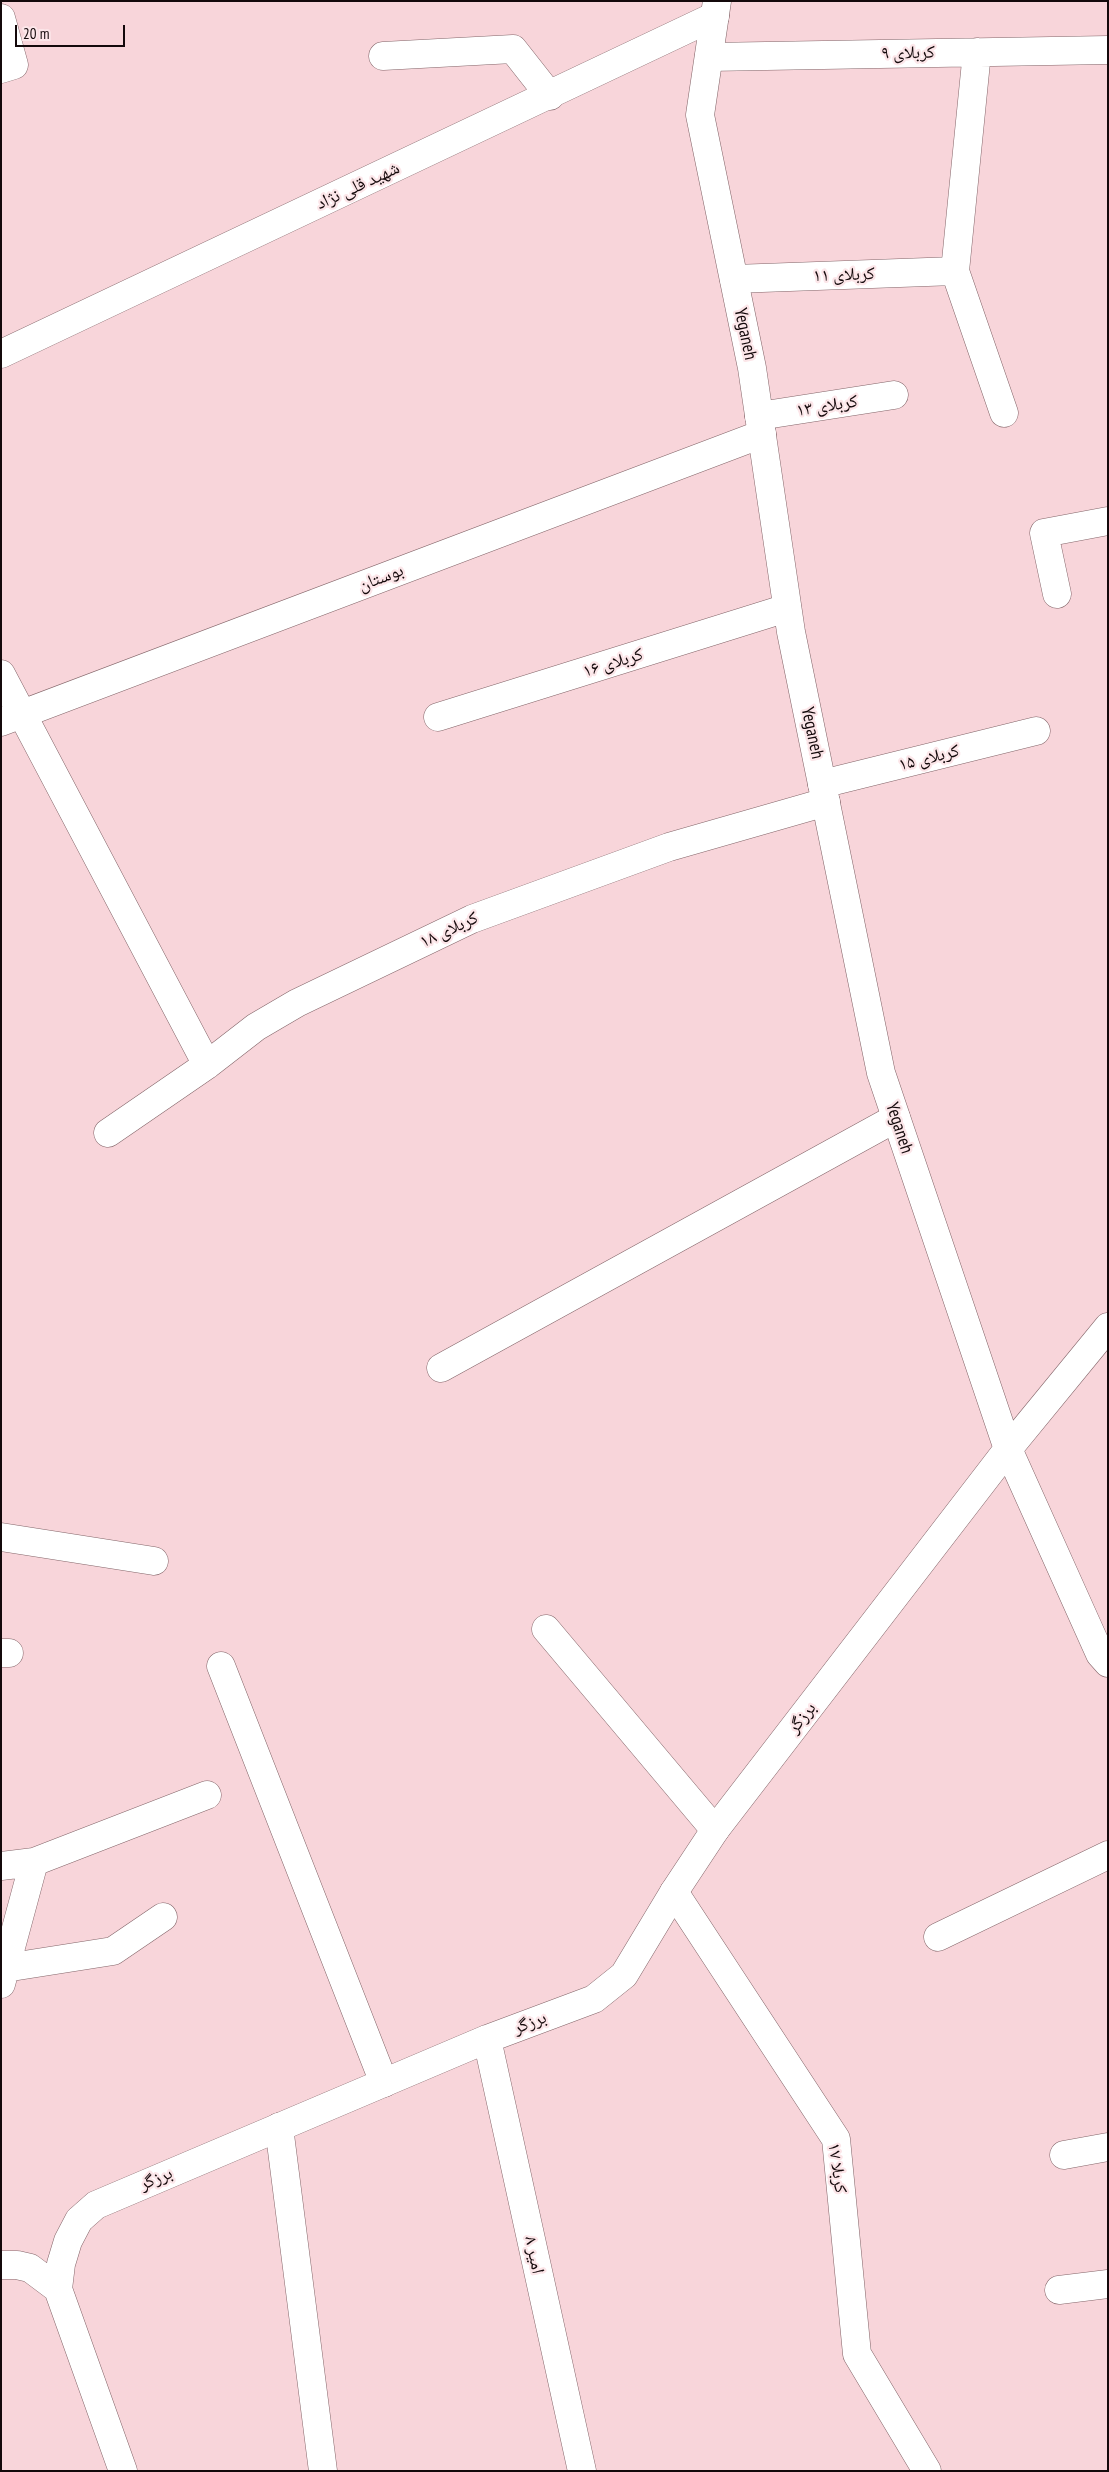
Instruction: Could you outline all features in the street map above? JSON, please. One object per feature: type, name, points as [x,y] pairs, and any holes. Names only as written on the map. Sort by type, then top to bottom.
[{"type":"street","name":"Yeganeh","points":[[716,9],[700,115],[752,368],[787,608],[881,1074],[1008,1449],[1105,1655]]},
{"type":"street","name":"شهید قلی نژاد","points":[[1,354],[550,96],[716,9]]},
{"type":"street","points":[[1,18],[14,65],[1,69]]},
{"type":"street","points":[[383,56],[512,50],[550,96]]},
{"type":"street","name":"کربلای ۹","points":[[709,57],[1108,50]]},
{"type":"street","points":[[977,52],[954,271],[1004,414]]},
{"type":"street","name":"کربلای ۱۱","points":[[734,279],[954,271]]},
{"type":"street","name":"کربلای ۱۳","points":[[760,425],[894,396]]},
{"type":"street","name":"بوستان","points":[[12,718],[760,425]]},
{"type":"street","points":[[1057,594],[1044,533],[1108,521]]},
{"type":"street","name":"کربلای ۱۶","points":[[438,717],[787,608]]},
{"type":"street","points":[[1,674],[12,718],[208,1065]]},
{"type":"street","name":"کربلای ۱۵","points":[[824,793],[1036,731]]},
{"type":"street","name":"کربلای ۱۸","points":[[108,1134],[208,1065],[256,1027],[298,1003],[472,919],[668,847],[824,793]]},
{"type":"street","points":[[441,1368],[896,1118]]},
{"type":"street","name":"برزگر","points":[[123,2471],[58,2289],[61,2264],[68,2241],[79,2220],[96,2205],[487,2039],[594,1999],[624,1975],[674,1892],[716,1830],[1008,1449],[1108,1327]]},
{"type":"street","points":[[1,1537],[154,1561]]},
{"type":"street","points":[[546,1628],[716,1830]]},
{"type":"street","points":[[220,1666],[384,2083]]},
{"type":"street","points":[[1,1866],[34,1862],[207,1795]]},
{"type":"street","points":[[938,1937],[1108,1855]]},
{"type":"street","points":[[34,1862],[3,1976],[113,1951],[163,1917]]},
{"type":"street","name":"کربلا ۱۷","points":[[674,1892],[836,2139],[857,2354],[927,2471]]},
{"type":"street","name":"امیر ۸","points":[[487,2039],[582,2471]]},
{"type":"street","points":[[279,2127],[323,2471]]},
{"type":"street","points":[[1064,2155],[1108,2147]]},
{"type":"street","points":[[1,2265],[17,2265],[30,2268],[58,2289]]},
{"type":"street","points":[[1060,2290],[1108,2284]]}]
